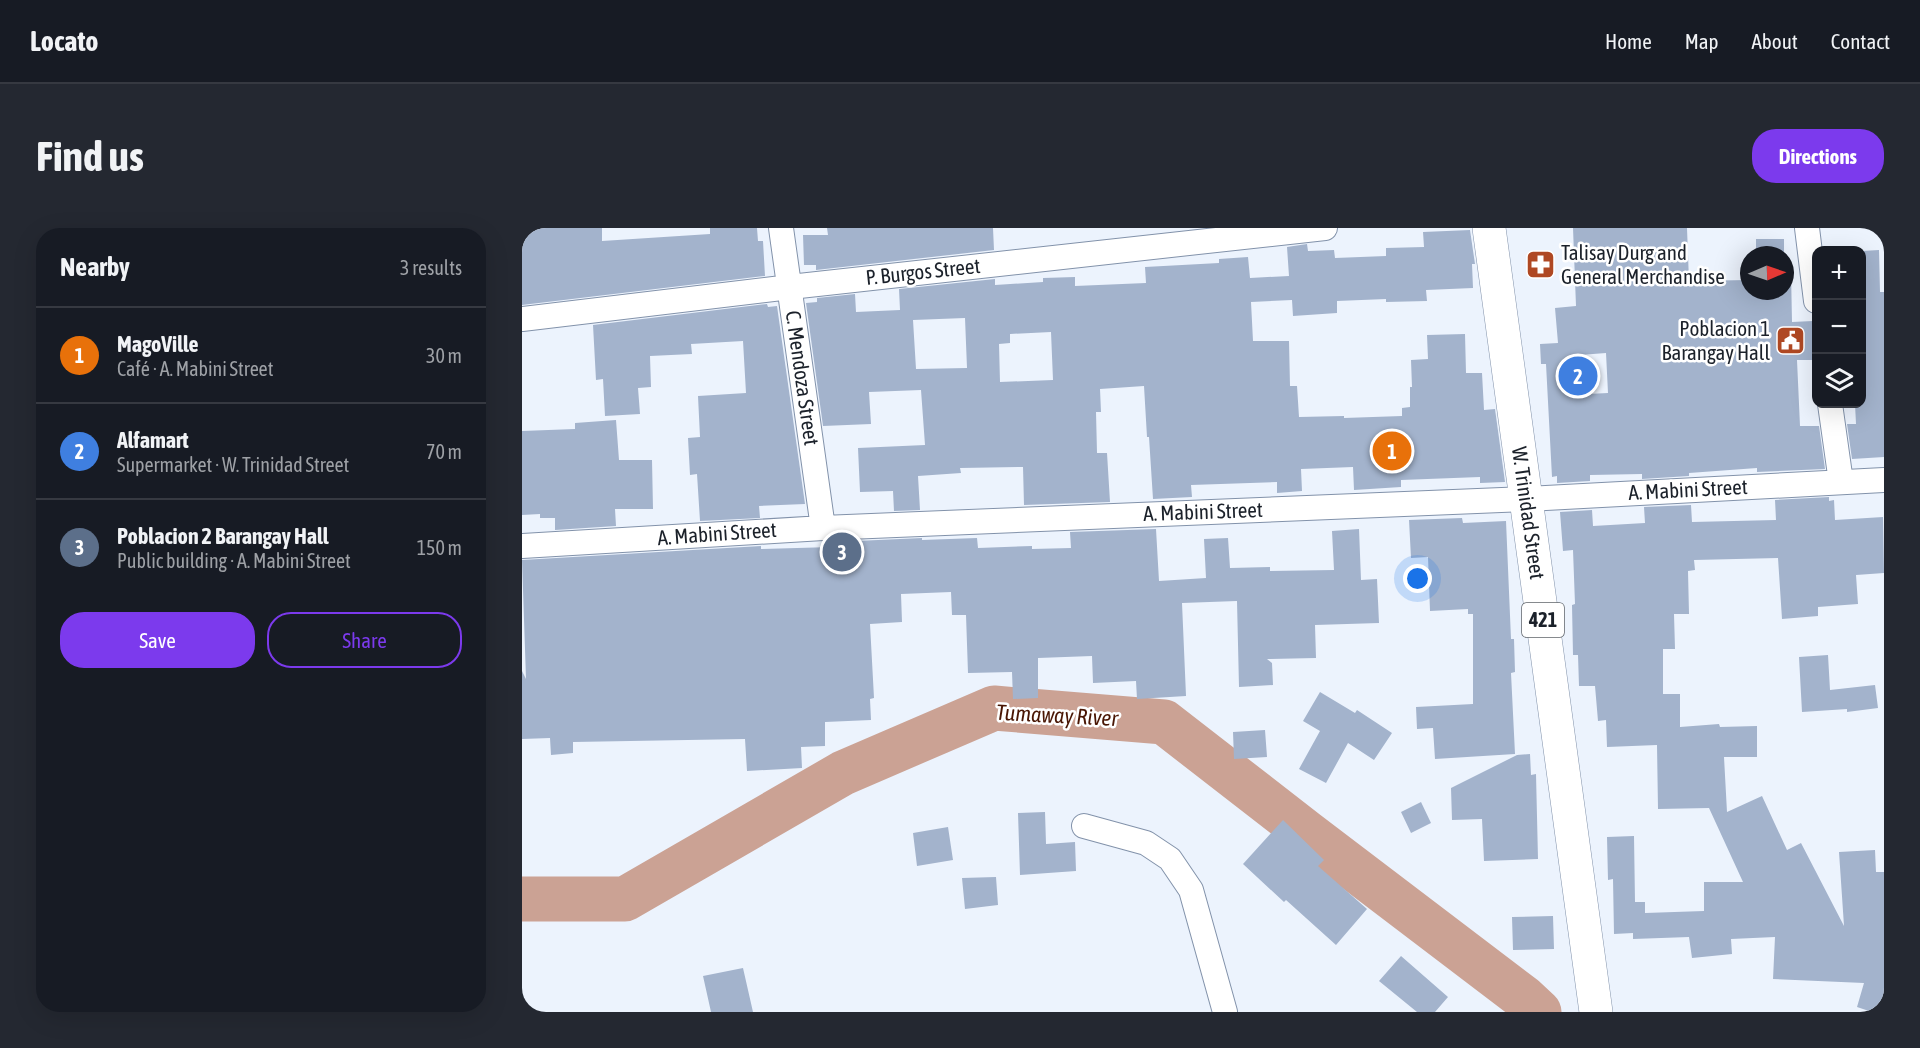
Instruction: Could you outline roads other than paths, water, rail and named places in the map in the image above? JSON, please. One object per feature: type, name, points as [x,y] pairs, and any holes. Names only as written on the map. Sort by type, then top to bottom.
[{"type":"main road","name":"W. Trinidad Street","points":[[1489,228],[1596,1012]]},
{"type":"street","name":"C. Mendoza Street","points":[[781,228],[823,528]]},
{"type":"street","name":"P. Burgos Street","points":[[522,319],[1325,228]]},
{"type":"street","points":[[1807,228],[1816,300]]},
{"type":"street","points":[[1831,408],[1841,482]]},
{"type":"street","name":"A. Mabini Street","points":[[522,546],[823,528],[1527,498],[1884,480]]},
{"type":"street","points":[[1083,826],[1146,843],[1170,859],[1191,890],[1225,1012]]},
{"type":"waterway","name":"Tumaway River","points":[[522,899],[625,899],[843,773],[994,708],[1164,722],[1524,998],[1539,1012]]},
{"type":"place","name":"Talisay Durg and General Merchandise","points":[[1540,265]]},
{"type":"place","name":"Poblacion 1 Barangay Hall","points":[[1791,341]]},
{"type":"place","name":"Alfamart","points":[[1578,376]]},
{"type":"place","name":"MagoVille","points":[[1392,451]]},
{"type":"place","name":"Poblacion 2 Barangay Hall","points":[[842,552]]}]
